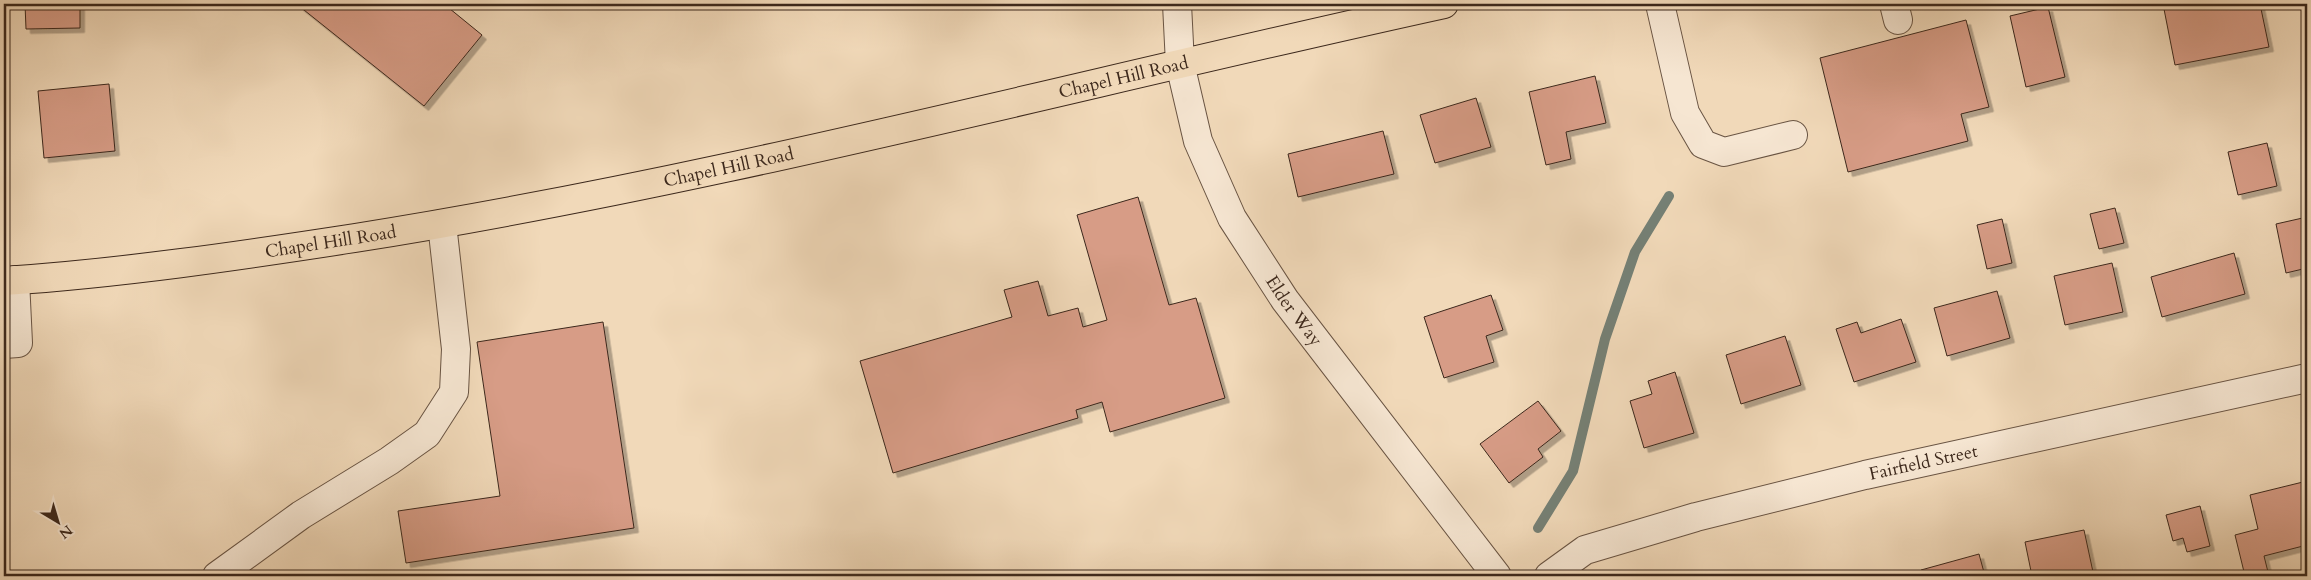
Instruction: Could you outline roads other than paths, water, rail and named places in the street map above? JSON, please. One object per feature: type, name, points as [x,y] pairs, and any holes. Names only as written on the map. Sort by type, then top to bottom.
[{"type":"main road","name":"Chapel Hill Road","points":[[9,280],[215,260],[442,224],[718,171],[1444,4]]},
{"type":"street","name":"Elder Way","points":[[1177,4],[1180,64],[1198,141],[1232,218],[1285,300],[1497,576]]},
{"type":"street","points":[[1660,4],[1685,113],[1703,144],[1724,152],[1792,135]]},
{"type":"street","points":[[217,576],[301,516],[389,461],[427,434],[450,399],[454,392],[456,349],[442,224]]},
{"type":"street","points":[[4,344],[18,343],[9,280]]},
{"type":"street","name":"Fairfield Street","points":[[1549,576],[1585,550],[1696,517],[1866,476],[2307,378]]},
{"type":"waterway","points":[[1538,528],[1573,471],[1605,339],[1635,252],[1669,196]]}]
